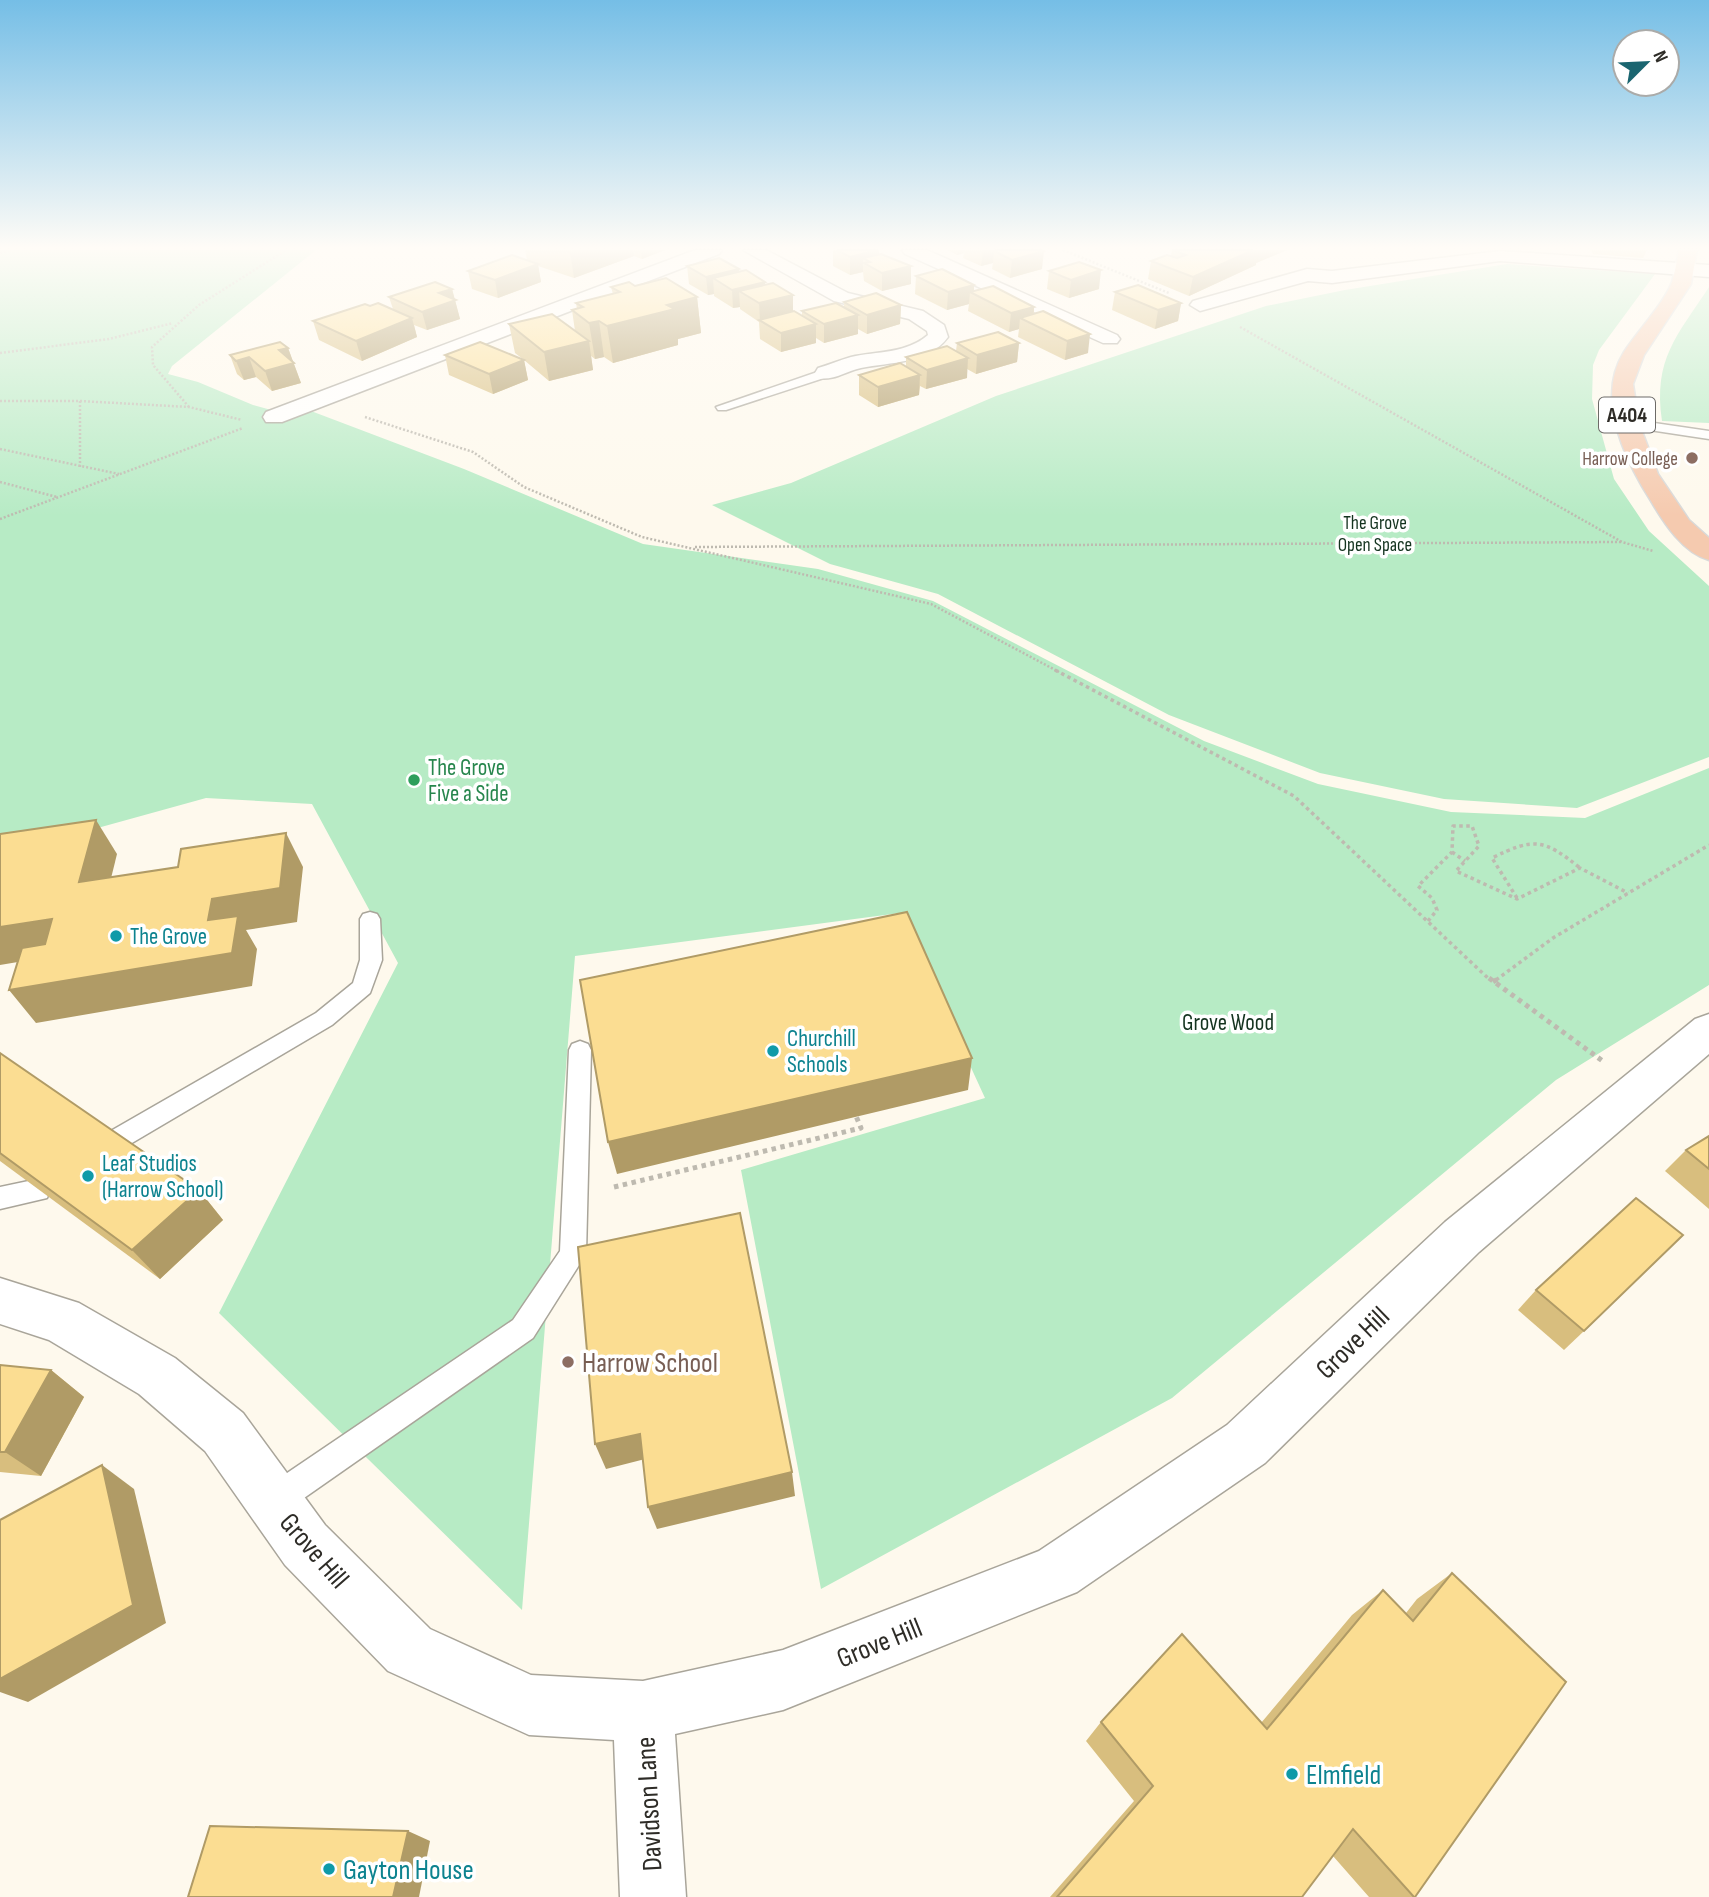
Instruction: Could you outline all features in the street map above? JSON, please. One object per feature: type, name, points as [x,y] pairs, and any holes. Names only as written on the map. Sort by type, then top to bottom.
[{"type":"main road","name":"A404","points":[[1644,339],[1633,355],[1622,384],[1627,423],[1646,474],[1663,503],[1679,525],[1709,552]]},
{"type":"street","points":[[274,417],[482,339]]},
{"type":"street","points":[[826,373],[851,363],[917,350],[932,344],[937,339]]},
{"type":"street","name":"Grove Hill","points":[[0,1301],[62,1320],[157,1376],[224,1432],[305,1545],[409,1650],[529,1705],[643,1711],[783,1680],[1056,1572],[1246,1444],[1462,1237],[1709,1030]]},
{"type":"street","name":"Davidson Lane","points":[[643,1711],[653,1897]]},
{"type":"lane","points":[[722,407],[826,373]]},
{"type":"lane","points":[[1627,423],[1709,435]]},
{"type":"lane","points":[[111,1143],[283,1046],[334,1011],[362,986],[371,960],[370,919]]},
{"type":"lane","points":[[273,1501],[523,1329],[573,1254],[580,1050]]},
{"type":"lane","points":[[0,1198],[38,1190]]},
{"type":"path","points":[[0,353],[115,339]]},
{"type":"path","points":[[160,339],[152,347],[153,365],[189,407]]},
{"type":"path","points":[[685,547],[1622,542],[1260,339]]},
{"type":"path","points":[[0,401],[80,401],[189,407],[253,421],[274,417]]},
{"type":"path","points":[[80,401],[80,467]]},
{"type":"path","points":[[311,402],[473,452],[524,487],[642,537],[931,604],[1294,796],[1493,982],[1572,1041]]},
{"type":"path","points":[[0,519],[274,417]]},
{"type":"path","points":[[0,449],[120,474]]},
{"type":"path","points":[[0,482],[58,497]]},
{"type":"path","points":[[1428,921],[1437,910],[1432,898],[1418,886],[1452,852],[1453,826],[1472,826],[1479,846],[1456,871],[1517,899]]},
{"type":"path","points":[[1517,899],[1492,858],[1522,842],[1551,844],[1580,867],[1628,893]]},
{"type":"path","points":[[1493,982],[1553,939],[1709,845]]},
{"type":"path","points":[[1452,852],[1465,861]]},
{"type":"path","points":[[1517,899],[1580,867]]},
{"type":"path","points":[[575,1191],[623,1186],[861,1128],[856,1116]]},
{"type":"path","points":[[688,1157],[691,1170]]},
{"type":"green space","name":"Grove Wood","points":[[0,339],[206,339],[172,366],[168,374],[198,382],[253,405],[293,416],[311,411],[464,469],[643,544],[818,569],[933,601],[1204,741],[1318,784],[1451,812],[1585,818],[1709,768],[1709,985],[1556,1080],[1172,1398],[821,1589],[741,1170],[985,1098],[900,913],[575,956],[522,1610],[219,1313],[398,963],[312,804],[206,798],[0,855]]},
{"type":"green space","name":"The Grove Open Space","points":[[1168,339],[1607,339],[1593,365],[1592,399],[1614,479],[1649,531],[1709,586],[1709,757],[1577,808],[1444,799],[1320,773],[1169,715],[938,594],[830,564],[712,505],[791,483],[996,396]]},
{"type":"green space","points":[[1676,339],[1709,339],[1709,423],[1662,421],[1661,381],[1670,349]]},
{"type":"building","points":[[527,339],[586,339],[589,341],[544,352]]},
{"type":"building","points":[[974,339],[1010,339],[1019,343],[977,355],[957,343]]},
{"type":"building","points":[[280,342],[288,348],[279,350],[294,363],[265,371],[249,357],[236,361],[230,355]]},
{"type":"building","points":[[480,342],[524,360],[489,374],[445,355]]},
{"type":"building","points":[[947,346],[968,358],[927,370],[906,357]]},
{"type":"building","points":[[900,363],[920,375],[878,387],[859,375]]},
{"type":"building","points":[[96,820],[79,882],[178,867],[181,849],[286,833],[280,888],[212,899],[208,920],[238,916],[232,953],[9,990],[22,948],[45,944],[52,919],[0,927],[0,834]]},
{"type":"building","name":"Churchill Schools","points":[[907,912],[972,1058],[608,1142],[580,980]]},
{"type":"building","name":"Leaf Studios (Harrow School)","points":[[0,1053],[199,1190],[132,1250],[0,1153]]},
{"type":"building","points":[[1709,1136],[1709,1169],[1686,1150]]},
{"type":"building","points":[[1636,1198],[1683,1235],[1584,1331],[1536,1290]]},
{"type":"building","points":[[740,1213],[792,1472],[648,1507],[640,1434],[595,1444],[578,1247]]},
{"type":"building","points":[[0,1365],[51,1370],[5,1452],[0,1452]]},
{"type":"building","points":[[102,1465],[133,1605],[0,1679],[0,1520]]},
{"type":"building","name":"Elmfield","points":[[1452,1573],[1566,1682],[1415,1897],[1353,1829],[1302,1897],[1057,1897],[1153,1786],[1101,1722],[1182,1634],[1267,1729],[1383,1590],[1413,1621]]},
{"type":"building","name":"Gayton House","points":[[210,1826],[408,1831],[393,1897],[188,1897]]},
{"type":"place","name":"Harrow College","points":[[1692,458]]},
{"type":"place","name":"The Grove Five a Side","points":[[414,780]]},
{"type":"place","name":"The Grove","points":[[116,936]]},
{"type":"place","name":"Churchill Schools","points":[[773,1051]]},
{"type":"place","name":"Leaf Studios (Harrow School)","points":[[88,1176]]},
{"type":"place","name":"Harrow School","points":[[568,1362]]},
{"type":"place","name":"Elmfield","points":[[1292,1774]]},
{"type":"place","name":"Gayton House","points":[[329,1869]]}]
